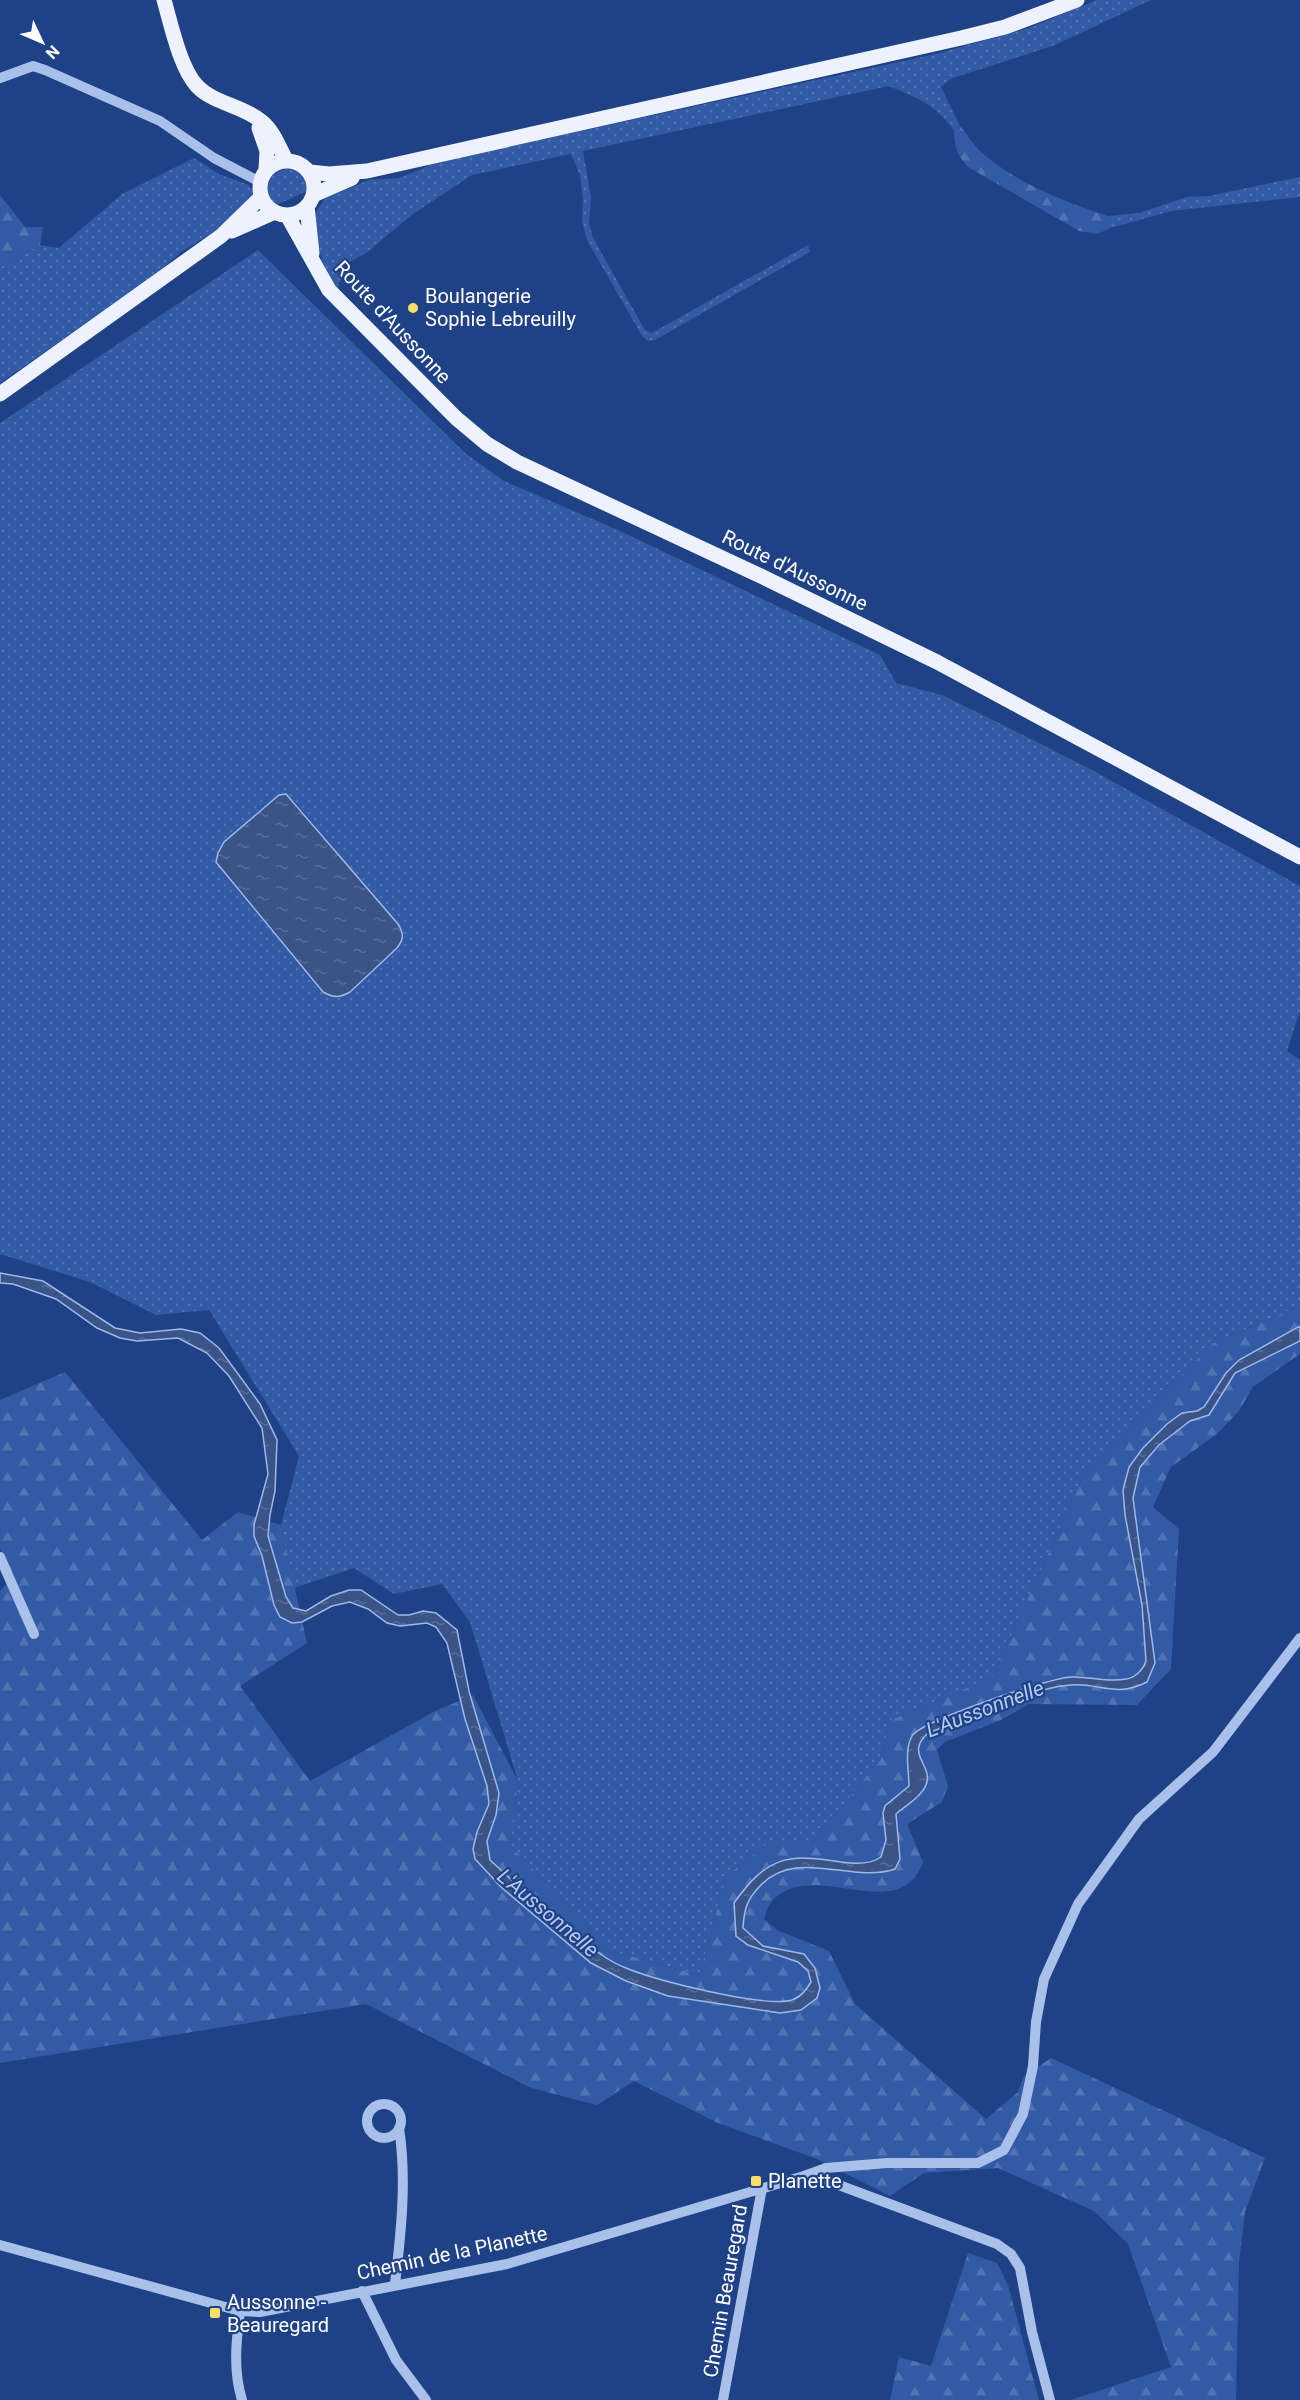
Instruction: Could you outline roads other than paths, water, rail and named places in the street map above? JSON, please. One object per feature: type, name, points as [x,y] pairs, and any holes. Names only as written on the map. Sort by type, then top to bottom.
[{"type":"main road","points":[[164,0],[186,69],[194,84],[217,100],[261,121],[268,128],[286,160]]},
{"type":"main road","points":[[221,236],[262,183],[272,164],[286,160],[295,161],[310,172],[329,174],[367,171],[962,38],[1005,27],[1077,0]]},
{"type":"main road","points":[[248,113],[266,143],[262,183],[269,209],[281,214]]},
{"type":"main road","points":[[0,394],[221,236],[281,214],[301,211],[310,201],[367,171]]},
{"type":"main road","points":[[310,172],[314,183],[310,201]]},
{"type":"main road","name":"Route d'Aussonne","points":[[310,201],[315,268]]},
{"type":"main road","name":"Route d'Aussonne","points":[[281,214],[329,290],[456,418],[487,444],[517,462],[765,578],[937,662],[1300,857]]},
{"type":"street","points":[[0,78],[33,66],[147,114],[179,132],[214,158],[262,183]]},
{"type":"street","points":[[0,1557],[24,1616],[34,1634]]},
{"type":"street","name":"Chemin de la Planette","points":[[0,2245],[240,2311],[260,2312],[507,2264],[826,2168],[887,2163],[978,2163],[1004,2150],[1023,2114],[1033,2066],[1036,2022],[1044,1979],[1078,1904],[1139,1819],[1213,1752],[1300,1638]]},
{"type":"street","points":[[395,2284],[401,2224],[402,2151],[399,2128]]},
{"type":"street","points":[[804,2176],[828,2181],[976,2236],[997,2244],[1011,2254],[1020,2268],[1032,2332],[1050,2400]]},
{"type":"street","name":"Chemin Beauregard","points":[[723,2400],[762,2188]]},
{"type":"street","points":[[362,2291],[396,2360],[426,2400]]},
{"type":"street","points":[[240,2311],[235,2349],[236,2381],[242,2400]]},
{"type":"water","points":[[286,794],[398,924],[401,931],[402,939],[397,948],[350,992],[343,995],[333,996],[323,992],[216,862],[224,842],[279,795]]},
{"type":"water","name":"L'Aussonnelle","points":[[0,1273],[43,1281],[115,1328],[140,1333],[181,1329],[200,1333],[219,1348],[260,1404],[277,1440],[275,1491],[268,1536],[286,1597],[293,1608],[306,1611],[331,1596],[349,1590],[361,1590],[398,1615],[423,1611],[436,1613],[457,1630],[469,1691],[499,1793],[496,1815],[487,1841],[490,1860],[558,1922],[587,1945],[617,1964],[640,1973],[709,1992],[758,2000],[792,2000],[803,1993],[811,1982],[808,1971],[798,1962],[748,1945],[736,1936],[734,1903],[757,1876],[779,1862],[806,1858],[867,1863],[881,1857],[886,1840],[883,1813],[885,1806],[909,1786],[908,1748],[912,1736],[921,1729],[960,1711],[1058,1679],[1078,1677],[1119,1680],[1132,1677],[1143,1667],[1146,1661],[1142,1605],[1125,1515],[1123,1490],[1129,1467],[1143,1448],[1167,1424],[1182,1413],[1197,1411],[1204,1407],[1226,1373],[1239,1360],[1300,1326],[1300,1341],[1235,1373],[1209,1415],[1190,1421],[1159,1445],[1140,1467],[1133,1498],[1155,1663],[1147,1682],[1126,1689],[1082,1685],[1054,1687],[999,1704],[928,1733],[921,1740],[919,1747],[926,1771],[926,1785],[917,1797],[896,1814],[900,1859],[895,1869],[860,1872],[807,1867],[790,1869],[774,1875],[752,1896],[747,1905],[743,1928],[763,1946],[804,1954],[815,1968],[820,1988],[817,1998],[801,2010],[780,2013],[668,1996],[626,1981],[591,1963],[502,1888],[475,1859],[473,1849],[477,1832],[489,1804],[487,1786],[465,1719],[447,1643],[436,1627],[427,1623],[400,1626],[387,1623],[368,1609],[350,1602],[332,1606],[302,1622],[292,1623],[280,1617],[274,1605],[262,1556],[254,1536],[254,1525],[268,1474],[262,1428],[229,1376],[207,1353],[178,1338],[137,1341],[120,1338],[97,1328],[56,1299],[13,1284],[0,1283]]},
{"type":"place","name":"Boulangerie Sophie Lebreuilly","points":[[413,308]]},
{"type":"place","name":"Planette","points":[[756,2181]]},
{"type":"place","name":"Aussonne - Beauregard","points":[[215,2313]]}]
